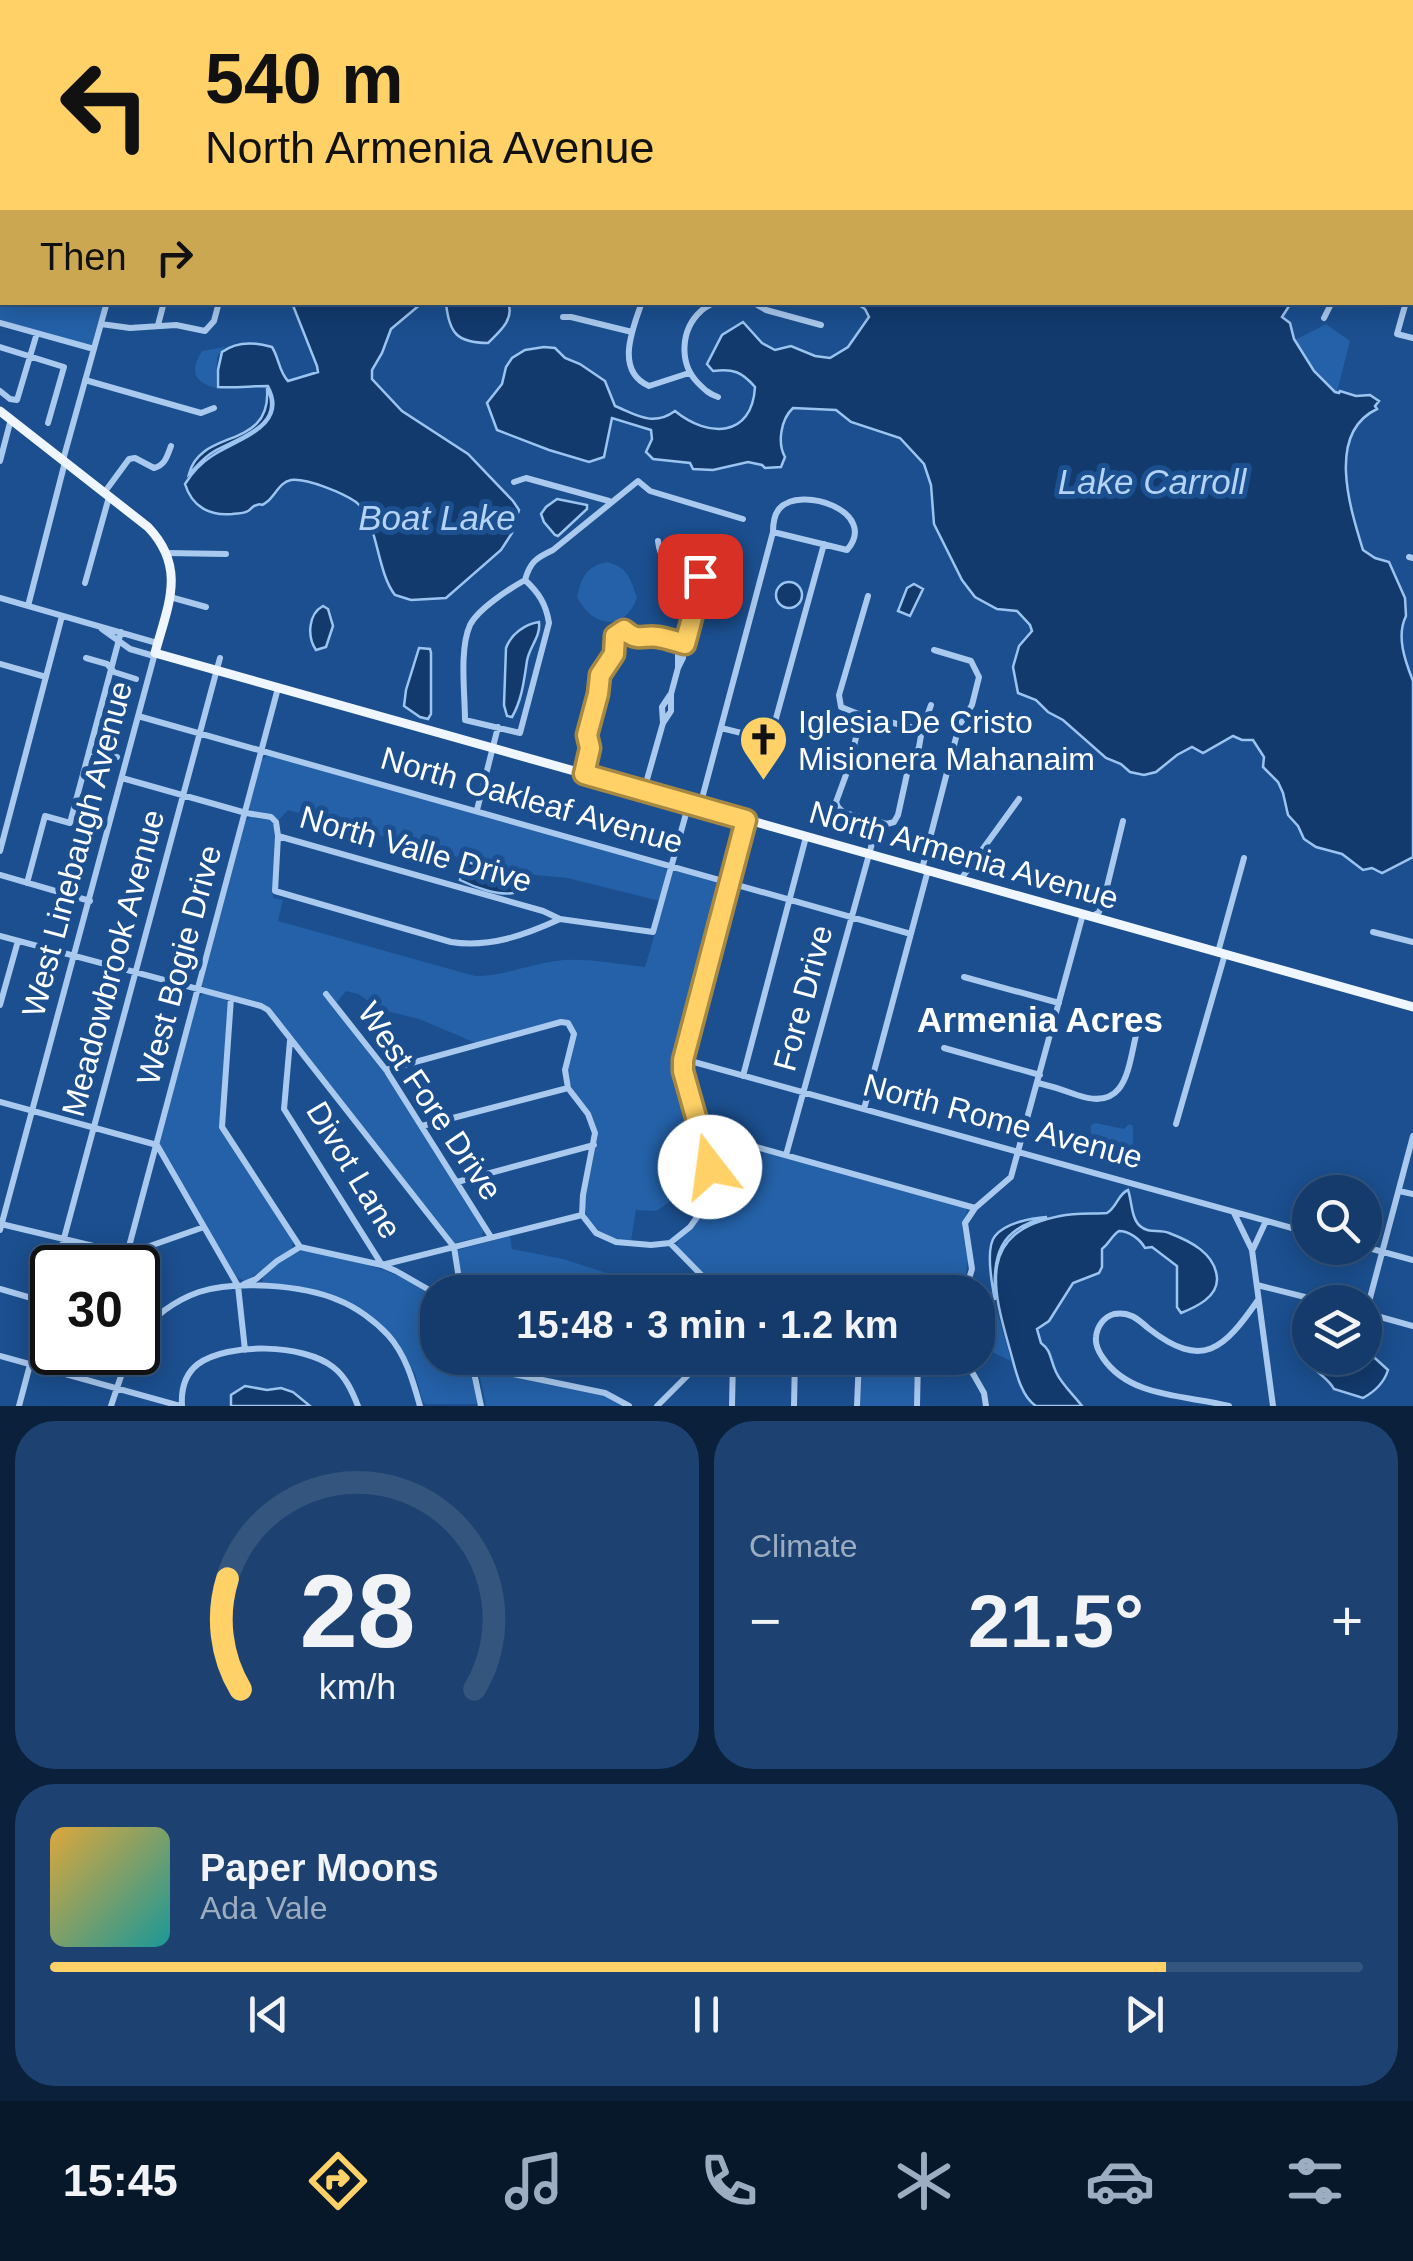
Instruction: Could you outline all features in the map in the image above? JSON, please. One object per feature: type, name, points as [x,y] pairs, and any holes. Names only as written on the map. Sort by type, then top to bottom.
[{"type":"main road","points":[[0,411],[107,494]]},
{"type":"main road","name":"West Linebaugh Avenue","points":[[107,494],[160,539],[172,567],[170,598],[155,651]]},
{"type":"main road","name":"North Armenia Avenue","points":[[155,651],[492,749],[646,786],[746,820],[1413,1006]]},
{"type":"street","points":[[28,606],[106,305]]},
{"type":"street","points":[[158,325],[163,305]]},
{"type":"street","points":[[101,324],[130,328],[176,325],[205,331],[214,322],[219,305]]},
{"type":"street","points":[[641,305],[628,349],[637,381],[650,386],[689,374]]},
{"type":"street","points":[[710,305],[689,329],[684,347],[689,374],[718,397]]},
{"type":"street","points":[[757,305],[821,325]]},
{"type":"street","points":[[1324,318],[1330,305]]},
{"type":"street","points":[[1405,305],[1398,334],[1413,338]]},
{"type":"street","points":[[562,317],[632,332]]},
{"type":"street","points":[[0,323],[94,349]]},
{"type":"street","points":[[0,391],[16,400],[37,333]]},
{"type":"street","points":[[0,347],[64,367],[48,423]]},
{"type":"street","points":[[86,380],[201,414],[214,408]]},
{"type":"street","points":[[0,461],[11,419]]},
{"type":"street","points":[[86,582],[107,494],[129,459],[154,468],[161,466],[171,446]]},
{"type":"street","points":[[514,482],[526,478],[610,502]]},
{"type":"street","points":[[525,580],[546,606],[549,623],[520,733],[465,720],[464,648],[476,617],[525,580],[530,564],[638,482],[650,491],[743,518]]},
{"type":"street","points":[[671,865],[721,728],[774,520],[780,508],[791,501],[816,500],[848,515],[856,529],[847,550],[773,532]]},
{"type":"street","points":[[646,786],[663,723],[662,707],[671,694],[678,655],[684,646],[702,578],[666,562],[659,554],[658,540]]},
{"type":"street","points":[[721,728],[770,740],[824,544]]},
{"type":"street","points":[[167,553],[226,554]]},
{"type":"street","points":[[868,596],[839,696],[841,706],[861,716],[922,730]]},
{"type":"street","points":[[0,598],[121,632],[155,651]]},
{"type":"street","points":[[170,598],[206,607]]},
{"type":"street","points":[[0,851],[62,616]]},
{"type":"street","points":[[96,626],[130,649],[155,651]]},
{"type":"street","points":[[580,773],[600,675],[614,654],[615,636],[634,627],[684,646]]},
{"type":"street","points":[[27,883],[44,816],[70,823],[121,632]]},
{"type":"street","points":[[864,1109],[911,934],[950,755],[959,726],[972,705],[979,676],[971,660],[934,650]]},
{"type":"street","name":"West Linebaugh Avenue","points":[[0,1226],[155,651]]},
{"type":"street","points":[[86,658],[136,679]]},
{"type":"street","name":"Meadowbrook Avenue","points":[[63,1245],[220,658]]},
{"type":"street","points":[[0,664],[46,677]]},
{"type":"street","name":"West Bogie Drive","points":[[129,1245],[278,688]]},
{"type":"street","points":[[861,716],[836,802],[844,812],[887,824],[898,815],[930,706]]},
{"type":"street","name":"North Oakleaf Avenue","points":[[138,716],[911,934]]},
{"type":"street","points":[[476,810],[498,727]]},
{"type":"street","points":[[89,751],[117,757]]},
{"type":"street","name":"North Valle Drive","points":[[122,778],[271,818],[276,822],[278,836],[543,910],[560,919],[653,932],[671,865]]},
{"type":"street","points":[[961,880],[1019,798]]},
{"type":"street","points":[[386,1070],[561,1022],[568,1024],[574,1034],[565,1070],[568,1088],[588,1114],[595,1134],[582,1215],[596,1233],[616,1242],[670,1242],[690,1227],[711,1191],[710,1167],[683,1060],[746,820]]},
{"type":"street","points":[[970,1275],[964,1223],[975,1208],[1012,1177],[1087,915],[1099,912],[1124,821]]},
{"type":"street","points":[[869,853],[878,822]]},
{"type":"street","points":[[278,836],[275,891],[467,945],[514,938],[560,919]]},
{"type":"street","points":[[744,1076],[806,837]]},
{"type":"street","name":"Fore Drive","points":[[786,1155],[869,853]]},
{"type":"street","points":[[1176,1124],[1244,858]]},
{"type":"street","points":[[0,876],[90,901]]},
{"type":"street","points":[[1373,932],[1413,942]]},
{"type":"street","points":[[0,936],[268,1010],[454,1246],[459,1275]]},
{"type":"street","points":[[0,1006],[18,941]]},
{"type":"street","points":[[964,977],[1060,1004]]},
{"type":"street","name":"West Fore Drive","points":[[326,994],[386,1070],[491,1237]]},
{"type":"street","points":[[231,998],[222,1127],[300,1247]]},
{"type":"street","points":[[944,1048],[1090,1098],[1108,1098],[1118,1093],[1123,1083],[1137,1024]]},
{"type":"street","name":"Divot Lane","points":[[290,1040],[284,1109],[382,1265]]},
{"type":"street","name":"North Rome Avenue","points":[[683,1060],[1292,1228]]},
{"type":"street","points":[[422,1126],[568,1088]]},
{"type":"street","points":[[0,1102],[156,1145],[238,1286],[244,1350]]},
{"type":"street","points":[[702,1134],[975,1208]]},
{"type":"street","points":[[1413,1136],[1382,1252],[1413,1260]]},
{"type":"street","points":[[457,1182],[594,1145]]},
{"type":"street","points":[[1399,1190],[1413,1194]]},
{"type":"street","points":[[1233,1212],[1252,1250],[1273,1406]]},
{"type":"street","points":[[382,1265],[582,1215]]},
{"type":"street","points":[[1252,1250],[1266,1221]]},
{"type":"street","points":[[0,1226],[86,1245]]},
{"type":"street","points":[[153,1245],[204,1227]]},
{"type":"street","points":[[670,1242],[702,1275]]},
{"type":"street","points":[[238,1286],[256,1279],[300,1247],[382,1265],[420,1284]]},
{"type":"street","points":[[1257,1285],[1292,1294]]},
{"type":"street","points":[[160,1313],[200,1292],[238,1286],[294,1288],[337,1299],[366,1316],[390,1337],[409,1368],[420,1406]]},
{"type":"street","points":[[0,1290],[30,1298]]},
{"type":"street","points":[[1228,1406],[1147,1390],[1128,1382],[1104,1360],[1096,1337],[1107,1317],[1125,1313],[1175,1346],[1207,1351],[1230,1338],[1258,1300]]},
{"type":"street","points":[[1382,1317],[1413,1326]]},
{"type":"street","points":[[68,1375],[181,1406],[182,1388],[196,1365],[217,1355],[282,1348],[327,1362],[344,1377],[358,1406]]},
{"type":"street","points":[[0,1356],[30,1364],[18,1406]]},
{"type":"street","points":[[111,1406],[121,1375]]},
{"type":"street","points":[[475,1375],[481,1406]]},
{"type":"street","points":[[530,1375],[605,1392],[629,1406]]},
{"type":"street","points":[[657,1406],[688,1375]]},
{"type":"street","points":[[732,1406],[733,1375]]},
{"type":"street","points":[[794,1406],[795,1375]]},
{"type":"street","points":[[857,1406],[858,1375]]},
{"type":"street","points":[[917,1406],[918,1375]]},
{"type":"street","points":[[974,1375],[986,1406]]},
{"type":"shaded area","points":[[0,305],[104,305],[93,346],[0,320]]},
{"type":"shaded area","points":[[1326,324],[1350,341],[1337,392],[1315,370],[1295,340]]},
{"type":"shaded area","points":[[225,347],[217,357],[216,388],[198,379],[196,364],[202,351]]},
{"type":"shaded area","points":[[607,562],[627,575],[637,598],[624,617],[608,622],[591,615],[577,597],[586,574]]},
{"type":"shaded area","points":[[268,755],[661,864],[667,871],[660,901],[567,878],[502,869],[288,810],[279,820],[251,812],[261,760]]},
{"type":"shaded area","points":[[250,817],[275,825],[273,898],[283,900],[278,921],[475,976],[566,960],[645,967],[673,872],[722,883],[724,888],[680,1060],[710,1181],[699,1210],[679,1196],[656,1211],[636,1210],[631,1241],[607,1236],[593,1227],[586,1215],[585,1199],[596,1130],[570,1083],[568,1068],[574,1036],[569,1023],[476,1043],[419,1019],[382,1010],[346,991],[333,1007],[391,1082],[484,1230],[481,1237],[454,1243],[268,1007],[204,989],[202,985],[246,820]]},
{"type":"shaded area","points":[[204,993],[229,1003],[221,1124],[293,1242],[292,1249],[246,1281],[237,1278],[159,1146],[198,998]]},
{"type":"shaded area","points":[[1129,1124],[1133,1126],[1133,1154],[1117,1161],[1093,1148],[1091,1125],[1124,1129]]},
{"type":"shaded area","points":[[764,1152],[966,1208],[962,1228],[968,1261],[966,1275],[703,1275],[677,1248],[677,1243],[707,1199],[714,1169],[756,1180]]},
{"type":"shaded area","points":[[510,1236],[512,1249],[563,1259],[613,1275],[459,1275],[458,1250]]},
{"type":"shaded area","points":[[300,1251],[310,1252],[361,1263],[420,1288],[420,1375],[473,1375],[478,1402],[426,1404],[415,1374],[387,1330],[348,1303],[263,1284],[263,1276]]},
{"type":"shaded area","points":[[995,1302],[996,1308],[1011,1361],[995,1353]]},
{"type":"shaded area","points":[[479,1375],[507,1375],[603,1394],[626,1406],[486,1406]]},
{"type":"shaded area","points":[[860,1375],[915,1375],[914,1406],[859,1406]]},
{"type":"water","name":"Boat Lake","points":[[293,305],[420,305],[391,329],[372,370],[372,379],[402,411],[468,454],[519,510],[512,533],[501,550],[446,598],[411,600],[395,595],[384,573],[369,520],[356,502],[334,491],[291,480],[263,504],[244,513],[224,514],[203,508],[188,492],[185,484],[200,465],[257,430],[272,412],[268,386],[218,387],[222,352],[240,344],[272,347],[288,381],[318,372]]},
{"type":"water","points":[[446,305],[509,305],[510,309],[505,325],[488,343],[462,338],[449,322]]},
{"type":"water","name":"Lake Carroll","points":[[859,305],[1290,305],[1282,317],[1290,323],[1294,339],[1314,371],[1335,392],[1370,395],[1379,401],[1377,409],[1361,420],[1351,435],[1346,473],[1363,550],[1389,562],[1405,598],[1402,640],[1413,681],[1413,857],[1382,873],[1372,868],[1363,870],[1342,854],[1316,847],[1304,839],[1288,815],[1278,782],[1263,767],[1264,757],[1253,740],[1233,736],[1203,753],[1192,747],[1156,772],[1144,775],[1106,758],[1036,700],[1018,693],[1013,667],[1019,646],[1032,631],[1030,625],[1017,611],[997,609],[975,597],[962,580],[934,524],[931,485],[924,464],[900,438],[851,422],[836,410],[793,408],[782,431],[785,457],[781,467],[765,468],[748,462],[713,470],[693,469],[690,463],[653,459],[646,452],[651,430],[612,418],[604,457],[589,462],[497,430],[487,403],[502,384],[512,358],[525,350],[555,348],[605,381],[615,406],[652,419],[675,411],[701,426],[726,428],[746,416],[755,387],[737,372],[713,371],[707,364],[722,335],[743,322],[762,343],[775,350],[791,346],[830,358],[848,347],[869,317]]},
{"type":"water","points":[[267,388],[271,401],[265,421],[246,436],[210,454],[189,474],[196,459],[207,450],[248,431],[259,421],[266,408]]},
{"type":"water","points":[[557,499],[587,505],[558,536],[541,514]]},
{"type":"water","points":[[789,582],[798,586],[802,595],[798,604],[789,608],[780,604],[776,595],[780,586]]},
{"type":"water","points":[[914,584],[923,589],[910,616],[898,611],[907,588]]},
{"type":"water","points":[[323,606],[328,609],[333,626],[326,647],[316,650],[310,626],[314,614]]},
{"type":"water","points":[[539,622],[518,704],[512,717],[507,716],[506,648],[519,630]]},
{"type":"water","points":[[419,648],[430,649],[431,653],[428,719],[404,706]]},
{"type":"water","points":[[78,849],[87,858],[84,876],[72,880],[64,870],[67,860]]},
{"type":"water","points":[[463,861],[512,874],[516,880],[513,893],[493,892],[460,880]]},
{"type":"water","points":[[1128,1190],[1140,1226],[1193,1244],[1212,1262],[1217,1278],[1214,1291],[1181,1313],[1177,1307],[1177,1266],[1152,1247],[1145,1248],[1134,1236],[1119,1231],[1102,1249],[1099,1273],[1073,1283],[1049,1321],[1037,1329],[1059,1377],[1082,1406],[1036,1406],[1019,1381],[999,1305],[997,1265],[1003,1249],[1015,1235],[1033,1224],[1066,1215],[1107,1213]]},
{"type":"water","points":[[1047,1217],[1008,1237],[995,1275],[991,1275],[995,1236],[1026,1220]]},
{"type":"water","points":[[1382,1365],[1388,1370],[1378,1387],[1363,1398],[1334,1389],[1322,1375],[1382,1375]]},
{"type":"water","points":[[245,1386],[281,1388],[310,1406],[231,1406],[231,1395]]},
{"type":"place","name":"Iglesia De Cristo Misionera Mahanaim","points":[[763,782]]},
{"type":"district","name":"Armenia Acres","points":[[1040,1020]]},
{"type":"route","points":[[700,576],[685,644],[651,635],[638,638],[624,630],[615,636],[614,654],[600,675],[587,735],[590,748],[584,774],[746,820],[683,1060],[710,1167]]}]
